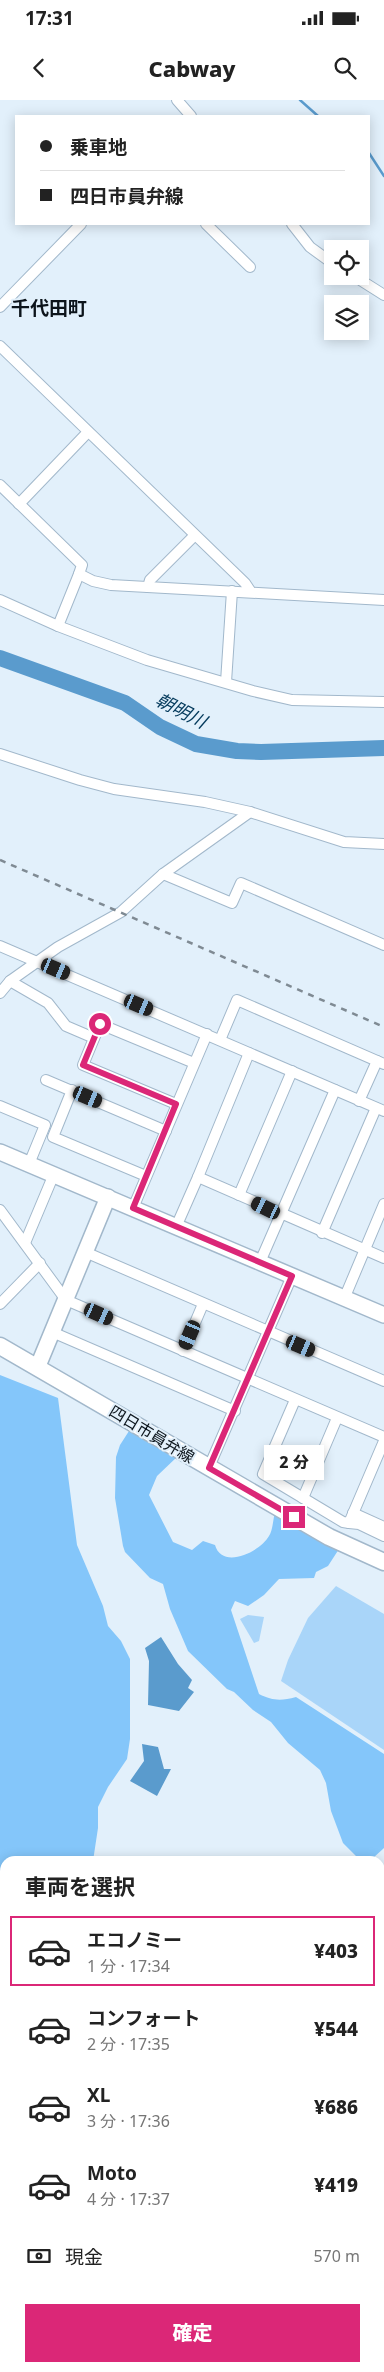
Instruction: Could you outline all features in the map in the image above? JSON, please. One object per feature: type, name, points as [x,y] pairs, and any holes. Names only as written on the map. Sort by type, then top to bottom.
[{"type":"main road","name":"四日市員弁線","points":[[0,1346],[38,1366],[329,1537],[384,1562]]},
{"type":"street","points":[[177,100],[190,115]]},
{"type":"street","points":[[0,307],[80,225]]},
{"type":"street","points":[[207,225],[250,267]]},
{"type":"street","points":[[293,225],[310,247],[324,257]]},
{"type":"street","points":[[368,285],[384,296]]},
{"type":"street","points":[[0,346],[194,536],[246,583],[251,592]]},
{"type":"street","points":[[19,504],[88,432]]},
{"type":"street","points":[[0,485],[82,564],[58,626]]},
{"type":"street","points":[[148,587],[150,580],[194,536]]},
{"type":"street","points":[[79,574],[93,581],[111,585],[384,600]]},
{"type":"street","points":[[226,682],[232,591]]},
{"type":"street","points":[[0,600],[58,626],[147,660],[292,700],[384,702]]},
{"type":"street","points":[[0,754],[114,789],[159,797],[205,802],[250,812],[331,839],[384,844]]},
{"type":"street","points":[[0,993],[10,981],[58,948],[121,912],[163,874],[250,812]]},
{"type":"street","points":[[163,874],[232,903],[241,883],[384,945]]},
{"type":"street","points":[[0,946],[380,1110],[322,1233]]},
{"type":"street","points":[[10,981],[48,1003],[66,1026],[94,1038]]},
{"type":"street","points":[[220,1040],[237,1000],[380,1062],[359,1101]]},
{"type":"street","points":[[176,1104],[83,1065],[100,1024],[194,1063]]},
{"type":"street","points":[[133,1208],[206,1034]]},
{"type":"street","points":[[176,1227],[249,1053]]},
{"type":"street","points":[[239,1195],[292,1071]]},
{"type":"street","points":[[46,1080],[166,1131]]},
{"type":"street","points":[[72,1090],[54,1137],[146,1176]]},
{"type":"street","points":[[260,1262],[335,1090]]},
{"type":"street","points":[[0,1106],[46,1125],[29,1164]]},
{"type":"street","points":[[0,1152],[384,1315]]},
{"type":"street","points":[[25,1243],[54,1174]]},
{"type":"street","points":[[198,1177],[280,1215],[384,1258]]},
{"type":"street","points":[[38,1366],[108,1197]]},
{"type":"street","points":[[344,1299],[384,1204]]},
{"type":"street","points":[[1,1215],[25,1243],[66,1300],[384,1439],[351,1518]]},
{"type":"street","points":[[85,1252],[384,1381]]},
{"type":"street","points":[[0,1304],[40,1263]]},
{"type":"street","points":[[209,1468],[292,1276]]},
{"type":"street","points":[[183,1351],[203,1304]]},
{"type":"street","points":[[52,1332],[234,1411]]},
{"type":"street","points":[[295,1400],[263,1474],[343,1522],[351,1518],[384,1526]]},
{"type":"street","points":[[303,1498],[337,1418]]},
{"type":"street","points":[[351,1518],[384,1536]]},
{"type":"shaded area","points":[[0,1375],[58,1398],[77,1545],[103,1606],[108,1626],[121,1641],[130,1659],[130,1739],[127,1759],[108,1787],[98,1807],[98,1828],[94,1856],[0,1856]]},
{"type":"shaded area","points":[[129,1431],[178,1456],[157,1476],[149,1495],[173,1542],[192,1550],[203,1541],[215,1545],[219,1552],[225,1556],[241,1556],[258,1548],[269,1536],[275,1512],[339,1549],[328,1566],[316,1572],[314,1578],[279,1579],[264,1595],[248,1606],[235,1601],[231,1610],[259,1694],[277,1700],[296,1697],[384,1754],[384,1848],[375,1856],[356,1856],[343,1843],[331,1811],[326,1783],[320,1770],[288,1743],[271,1722],[253,1710],[234,1692],[227,1689],[188,1651],[170,1609],[163,1584],[150,1578],[125,1552],[115,1498],[116,1457],[120,1445]]},
{"type":"shaded area","points":[[336,1586],[384,1614],[384,1750],[281,1681],[288,1660],[308,1618]]},
{"type":"shaded area","points":[[248,1615],[264,1617],[259,1641],[254,1643],[240,1619]]},
{"type":"shaded area","points":[[161,1637],[178,1664],[192,1680],[188,1688],[194,1692],[179,1711],[148,1705],[149,1661],[145,1648]]},
{"type":"shaded area","points":[[142,1744],[158,1747],[164,1769],[171,1769],[157,1796],[130,1781],[144,1761]]},
{"type":"waterway","points":[[300,100],[317,115]]},
{"type":"waterway","points":[[370,155],[384,176]]},
{"type":"waterway","name":"朝明川","points":[[0,658],[125,703],[160,727],[196,744],[237,751],[261,752],[384,748]]},
{"type":"railway","points":[[0,860],[384,1027]]},
{"type":"district","name":"千代田町","points":[[49,308]]},
{"type":"route","points":[[100,1024],[83,1065],[176,1104],[133,1208],[292,1276],[209,1468],[294,1517]]}]
